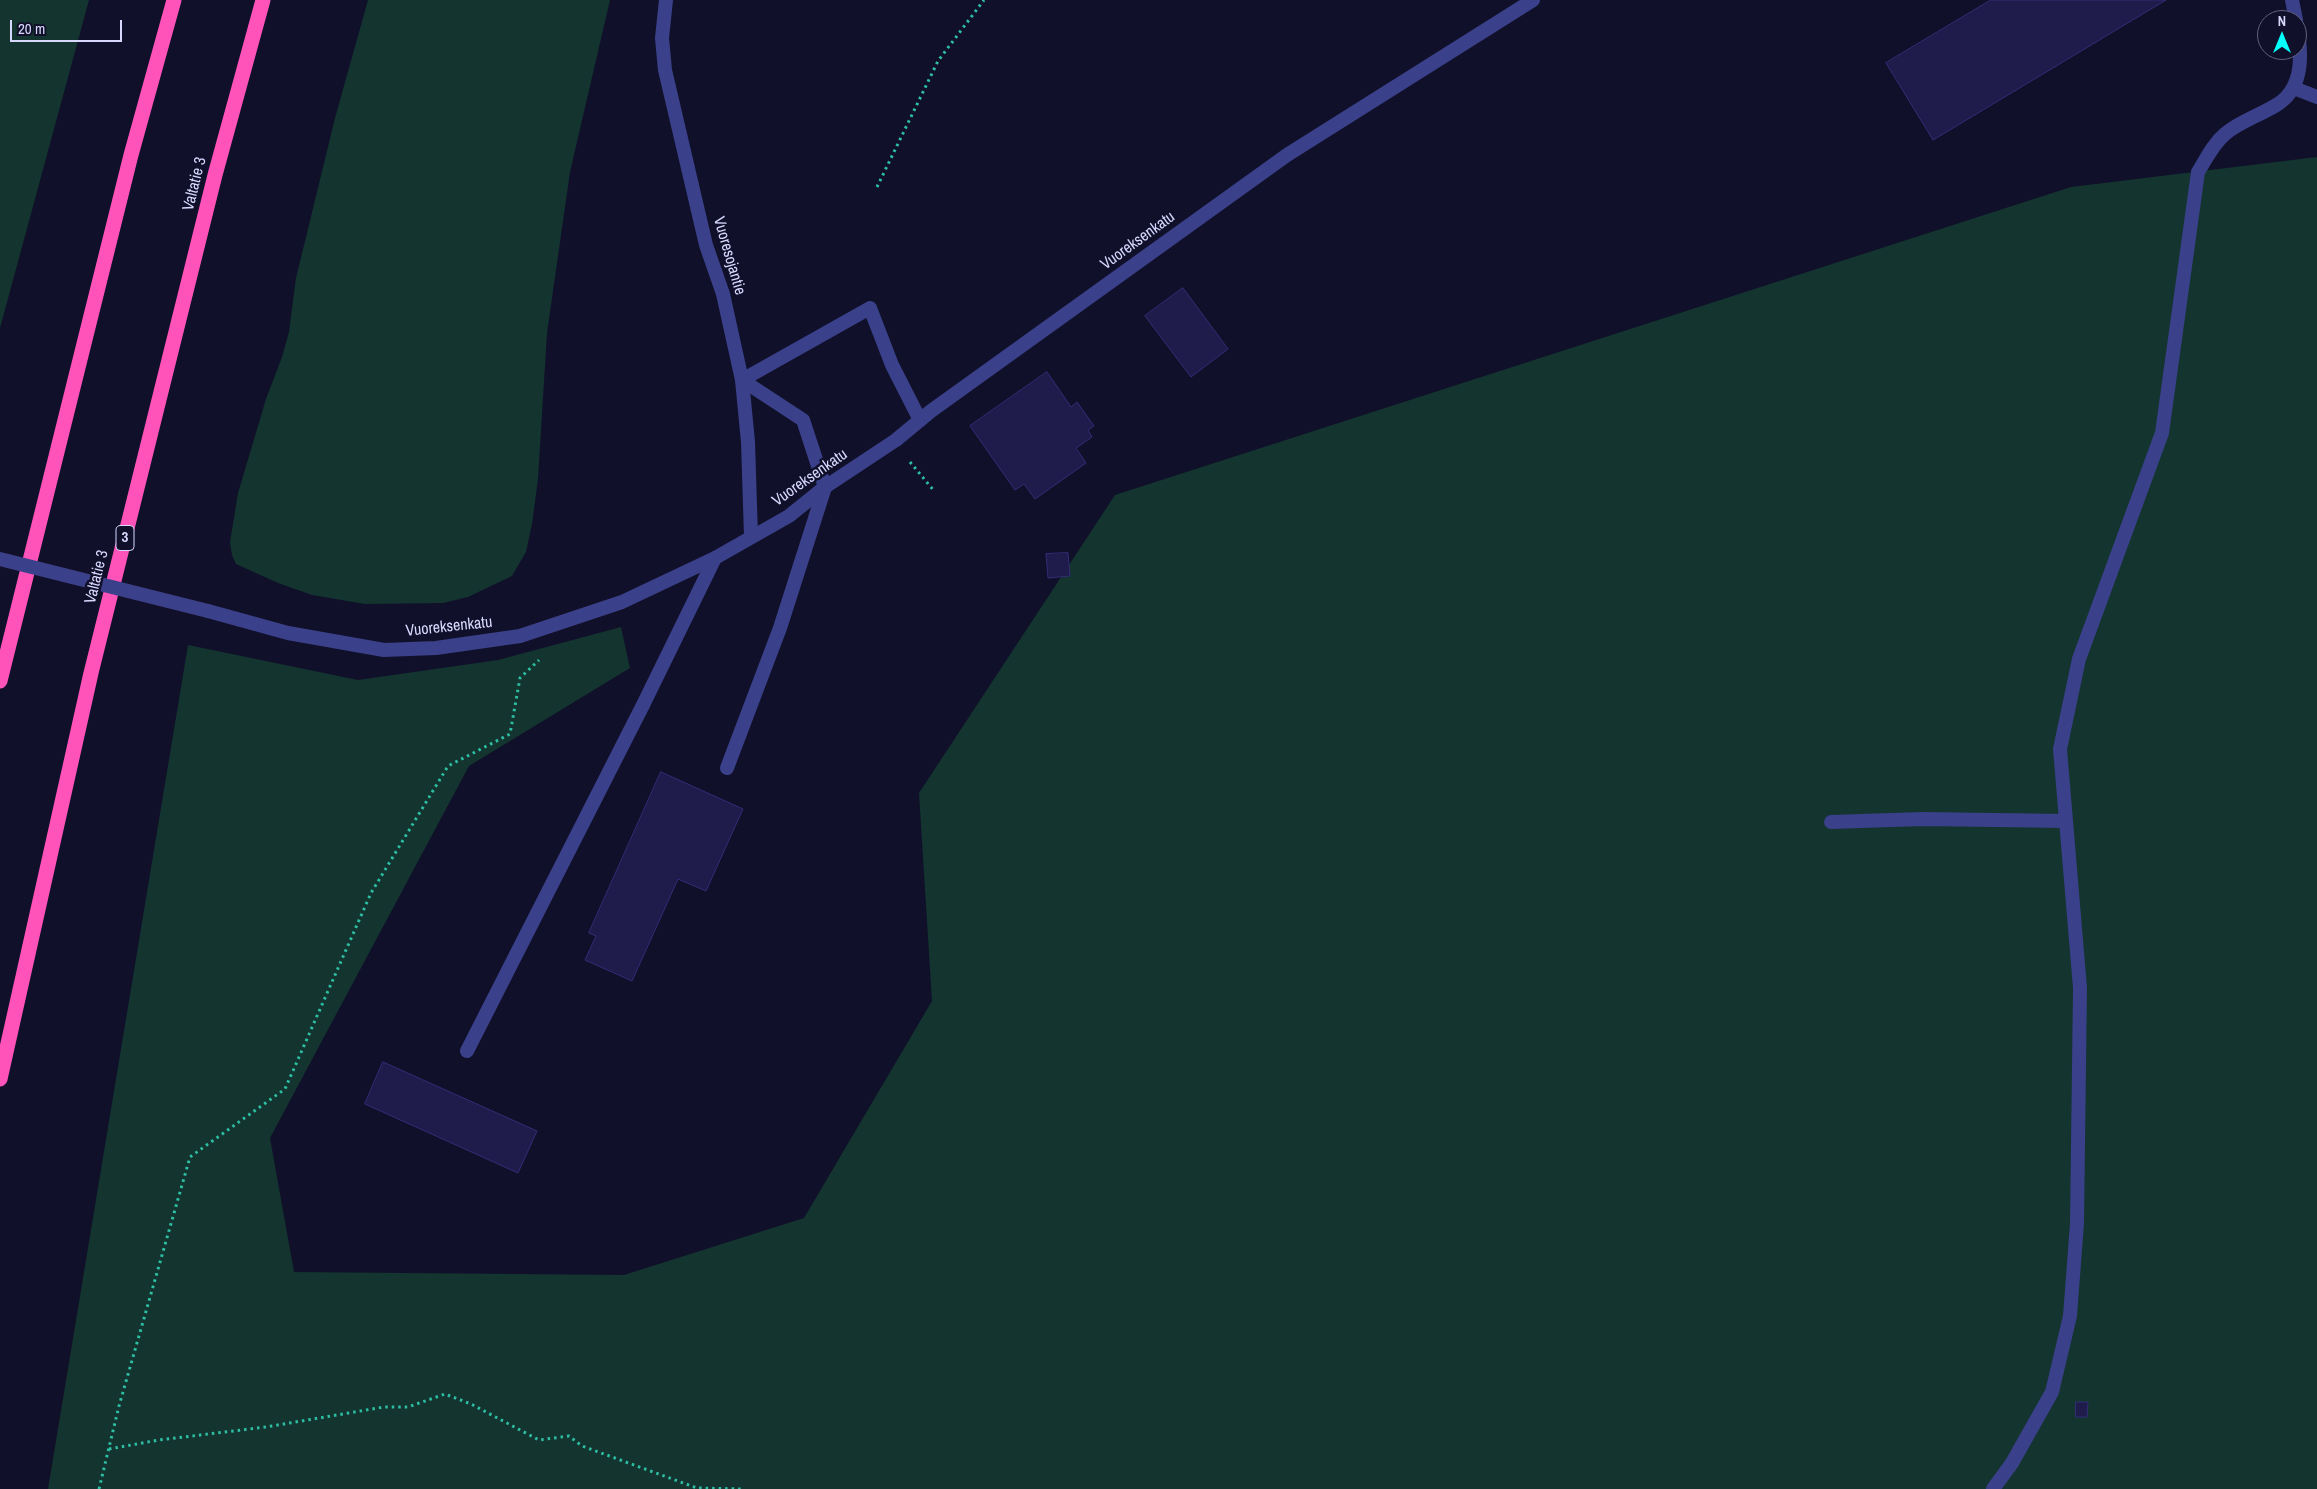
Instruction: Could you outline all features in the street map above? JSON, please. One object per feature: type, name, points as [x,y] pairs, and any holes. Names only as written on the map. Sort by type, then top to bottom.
[{"type":"highway","points":[[0,681],[129,165],[174,0]]},
{"type":"highway","name":"Valtatie 3","points":[[0,1079],[91,673],[215,175],[262,0]]},
{"type":"street","name":"Vuoresojantie","points":[[666,0],[662,38],[665,70],[706,245],[723,294],[742,380],[748,442],[751,536]]},
{"type":"street","name":"Vuoreksenkatu","points":[[0,559],[288,633],[384,650],[436,648],[520,636],[622,602],[715,558],[789,516],[825,487],[896,440],[920,420],[1287,155],[1515,5],[1533,0]]},
{"type":"street","points":[[1993,1489],[2012,1463],[2052,1392],[2070,1316],[2077,1223],[2080,988],[2060,748],[2079,659],[2162,433],[2198,172],[2210,151],[2224,135],[2280,103],[2294,88],[2300,66],[2300,60]]},
{"type":"street","points":[[2294,88],[2317,97]]},
{"type":"street","points":[[727,768],[780,628],[825,487],[803,420],[742,380],[870,308],[892,365],[920,420]]},
{"type":"street","points":[[467,1051],[643,705],[715,558]]},
{"type":"street","points":[[1831,822],[1960,819],[2066,821]]},
{"type":"path","points":[[877,187],[938,61],[984,0]]},
{"type":"path","points":[[100,1489],[119,1406],[190,1157],[285,1089],[371,893],[448,766],[510,734],[520,678],[537,660],[545,657]]},
{"type":"path","points":[[109,1449],[266,1427],[384,1407],[408,1407],[445,1394],[471,1404],[539,1440],[569,1436],[582,1446],[697,1488],[744,1489]]},
{"type":"green space","points":[[0,0],[89,0],[0,328]]},
{"type":"green space","points":[[368,0],[610,0],[570,172],[547,333],[538,479],[526,552],[512,576],[468,597],[443,603],[365,604],[312,595],[278,583],[236,564],[230,542],[238,493],[266,399],[289,332],[296,278],[335,118]]},
{"type":"green space","points":[[2317,157],[2317,1489],[48,1489],[188,645],[358,680],[498,660],[621,627],[630,668],[469,766],[270,1138],[294,1272],[624,1275],[804,1218],[932,1001],[919,793],[1115,495],[2071,187]]},
{"type":"building","points":[[1991,0],[2166,0],[1933,140],[1886,63]]},
{"type":"building","points":[[1183,288],[1228,349],[1191,377],[1145,316]]},
{"type":"building","points":[[1047,372],[1071,407],[1077,402],[1094,426],[1088,430],[1092,437],[1076,448],[1086,463],[1035,499],[1024,484],[1015,490],[970,426]]},
{"type":"building","points":[[1068,553],[1070,576],[1048,578],[1046,554]]},
{"type":"building","points":[[661,772],[743,809],[706,891],[678,879],[632,981],[585,960],[596,936],[589,933]]},
{"type":"building","points":[[383,1062],[537,1131],[518,1173],[365,1104]]},
{"type":"building","points":[[2076,1402],[2088,1402],[2087,1417],[2076,1417]]}]
